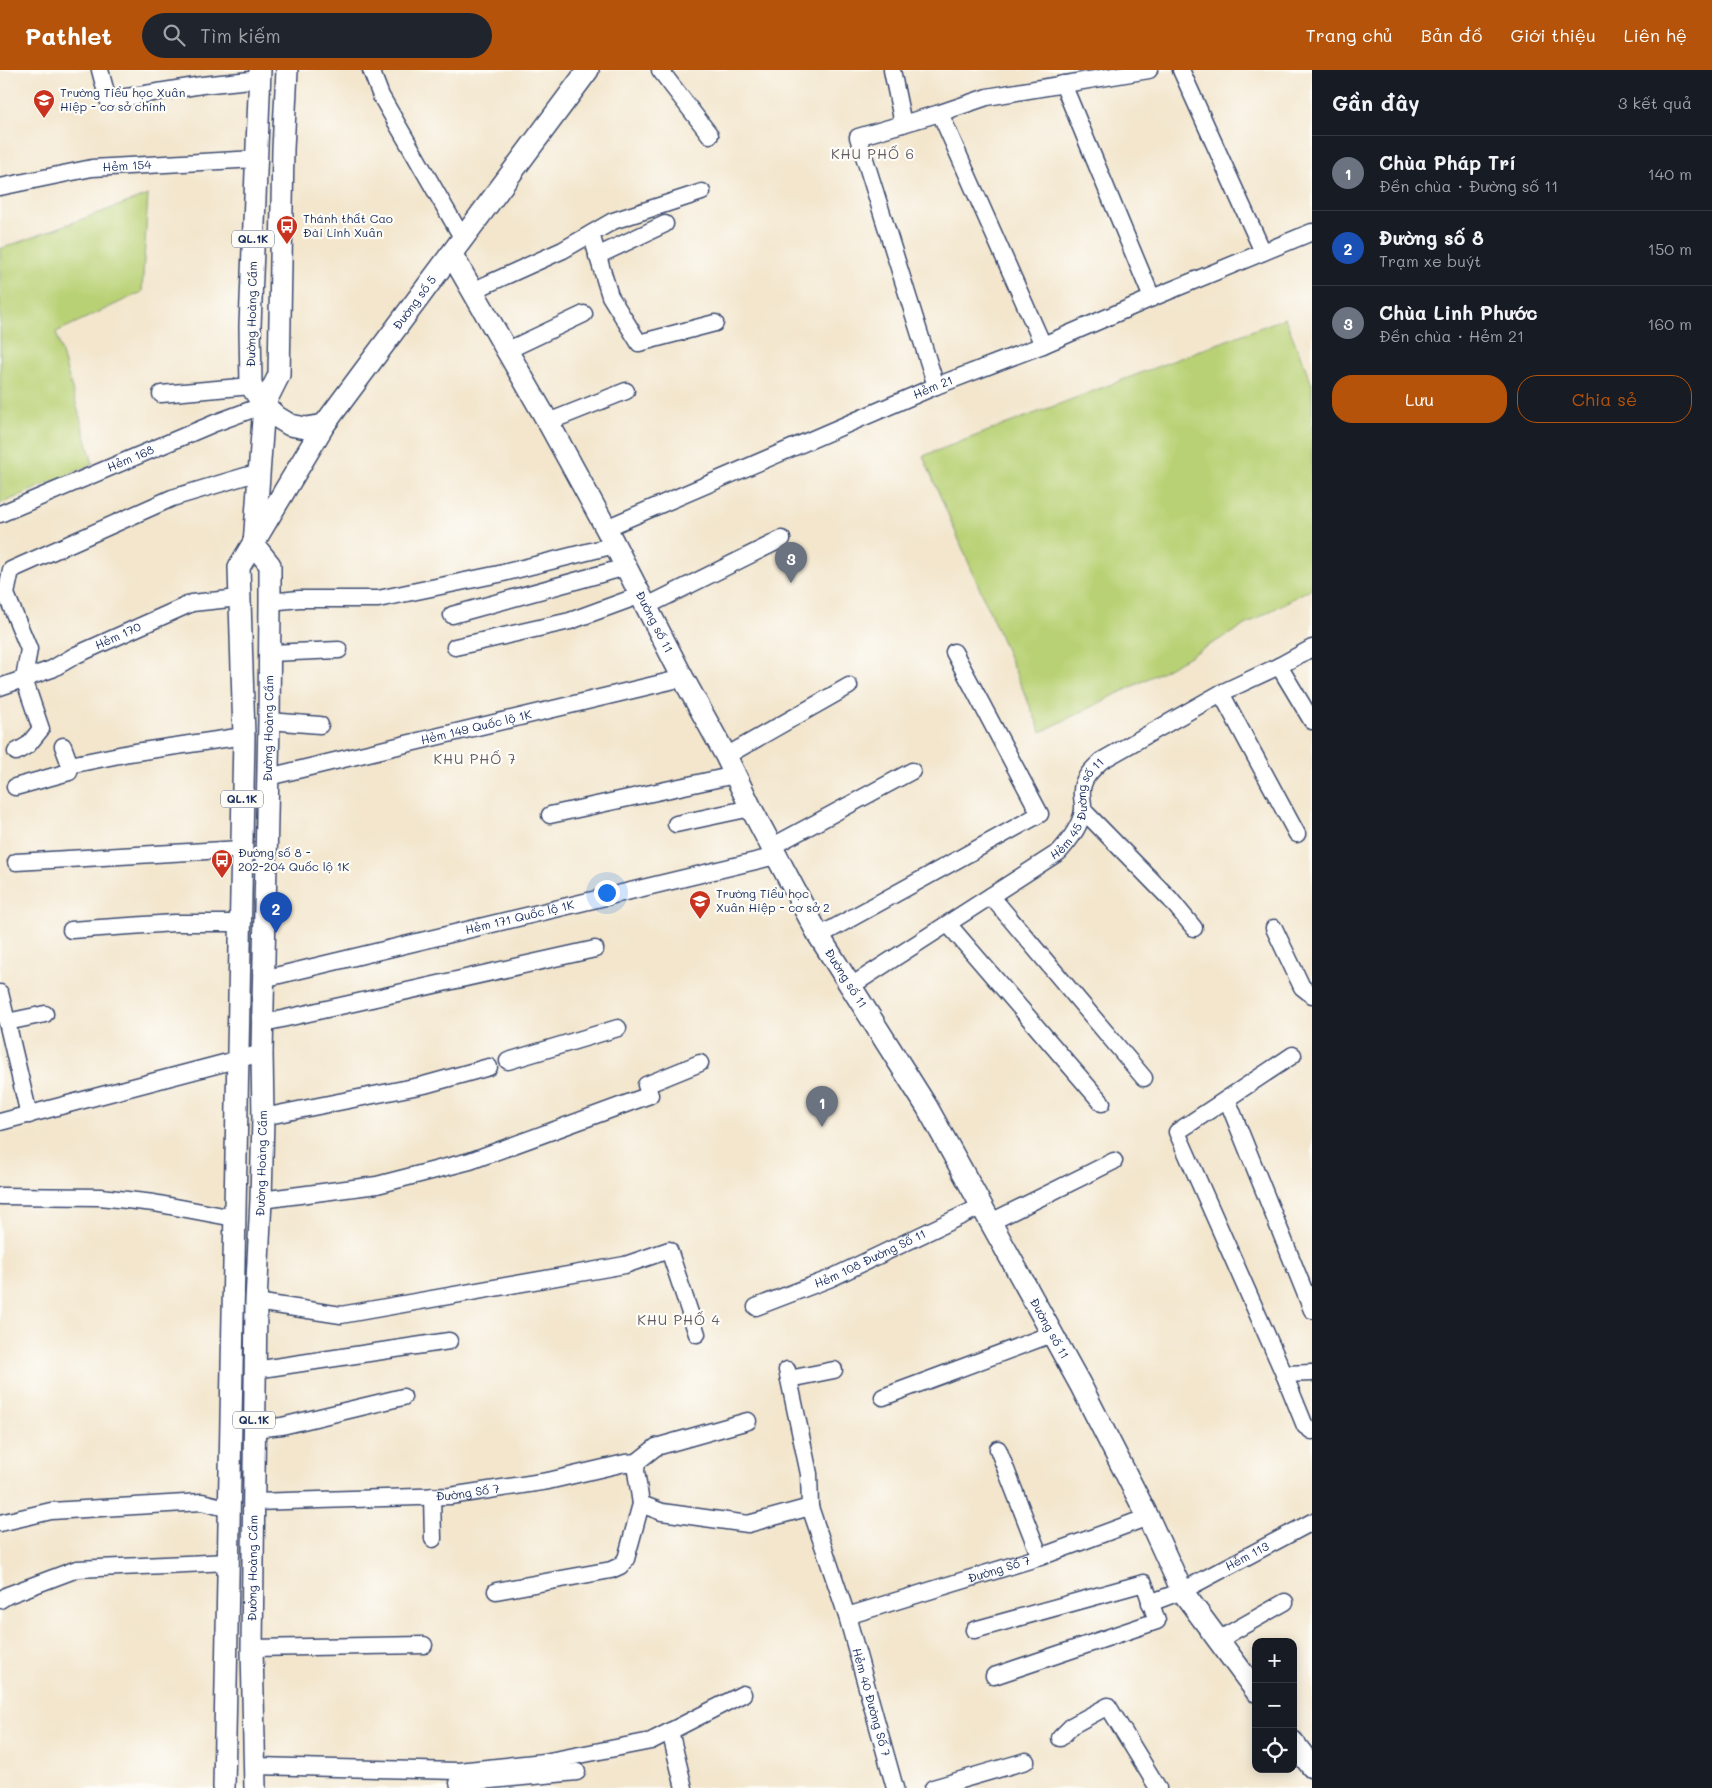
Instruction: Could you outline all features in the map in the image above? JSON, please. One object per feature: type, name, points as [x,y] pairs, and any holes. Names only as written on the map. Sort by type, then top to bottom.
[{"type":"main road","name":"QL.1K","points":[[254,545],[264,405],[278,375],[283,149],[287,70]]},
{"type":"main road","name":"Đường số 5","points":[[254,545],[324,425],[588,70]]},
{"type":"main road","name":"Đường Hoàng Cầm","points":[[251,386],[250,326],[260,75]]},
{"type":"main road","name":"Đường số 11","points":[[457,247],[472,291],[548,422],[644,600],[819,936],[927,1107],[987,1214],[1081,1386],[1148,1518],[1182,1591],[1252,1686]]},
{"type":"main road","points":[[251,386],[264,405],[276,417],[290,425],[306,428],[324,425]]},
{"type":"main road","name":"Đường Hoàng Cầm","points":[[224,1788],[244,736],[239,567],[254,545],[270,565],[269,721],[262,1053],[263,1117],[256,1302],[254,1429],[252,1648],[255,1788]]},
{"type":"main road","points":[[1297,1747],[1312,1767]]},
{"type":"street","points":[[100,70],[108,100],[260,75]]},
{"type":"street","points":[[372,70],[386,104],[457,247]]},
{"type":"street","points":[[660,70],[710,135]]},
{"type":"street","points":[[892,70],[903,124]]},
{"type":"street","points":[[936,386],[858,137],[987,97],[1149,70]]},
{"type":"street","points":[[1181,70],[1263,252]]},
{"type":"street","points":[[1063,84],[1152,298]]},
{"type":"street","points":[[940,113],[1043,345]]},
{"type":"street","name":"Hẻm 154","points":[[0,188],[92,168],[256,159]]},
{"type":"street","points":[[472,291],[563,250],[613,221],[702,192]]},
{"type":"street","points":[[598,256],[665,224]]},
{"type":"street","name":"Hẻm 21","points":[[270,602],[299,599],[378,599],[500,574],[610,537],[936,386],[1043,345],[1312,232]]},
{"type":"street","points":[[591,234],[610,296],[639,343],[715,323]]},
{"type":"street","points":[[506,351],[584,314]]},
{"type":"street","points":[[161,394],[251,386]]},
{"type":"street","points":[[548,422],[626,391]]},
{"type":"street","name":"Hẻm 168","points":[[0,514],[215,423],[264,405]]},
{"type":"street","points":[[16,752],[28,745],[41,728],[24,679],[29,649],[6,594],[11,570],[172,498],[259,472]]},
{"type":"street","points":[[455,647],[570,621],[644,600],[782,539]]},
{"type":"street","points":[[452,615],[626,567]]},
{"type":"street","name":"Hẻm 170","points":[[0,687],[52,669],[76,655],[192,602],[239,598]]},
{"type":"street","name":"Hẻm 45 Đường số 11","points":[[851,986],[1059,852],[1070,840],[1077,827],[1083,810],[1082,789],[1088,775],[1101,761],[1221,694],[1312,648]]},
{"type":"street","points":[[270,653],[339,650]]},
{"type":"street","points":[[819,936],[1040,814],[954,652]]},
{"type":"street","points":[[1279,666],[1312,721]]},
{"type":"street","name":"Hẻm 149 Quốc lộ 1K","points":[[268,776],[683,678]]},
{"type":"street","points":[[550,815],[730,766],[849,686]]},
{"type":"street","points":[[1221,694],[1297,834]]},
{"type":"street","points":[[269,721],[320,725]]},
{"type":"street","points":[[70,766],[129,753],[244,736]]},
{"type":"street","points":[[15,787],[69,772],[70,766],[63,746]]},
{"type":"street","name":"Hẻm 171 Quốc lộ 1K","points":[[263,979],[774,851],[912,771]]},
{"type":"street","points":[[676,824],[751,808]]},
{"type":"street","points":[[1083,810],[1170,899],[1194,928]]},
{"type":"street","points":[[16,862],[241,849]]},
{"type":"street","points":[[991,896],[1144,1078]]},
{"type":"street","points":[[71,930],[174,923],[240,923]]},
{"type":"street","points":[[948,924],[1102,1103]]},
{"type":"street","points":[[1274,928],[1302,987],[1312,995]]},
{"type":"street","points":[[264,1023],[595,949]]},
{"type":"street","points":[[0,993],[29,1115]]},
{"type":"street","points":[[7,1022],[45,1014]]},
{"type":"street","points":[[508,1061],[618,1028]]},
{"type":"street","points":[[0,1122],[262,1053]]},
{"type":"street","points":[[1293,1055],[1177,1132],[1284,1374],[1305,1426],[1312,1431]]},
{"type":"street","points":[[261,1200],[377,1185],[470,1161],[650,1095],[646,1085],[700,1062]]},
{"type":"street","points":[[263,1117],[424,1085],[489,1067]]},
{"type":"street","points":[[1227,1099],[1312,1310]]},
{"type":"street","name":"Hẻm 108 Đường Số 11","points":[[756,1307],[829,1280],[1114,1161]]},
{"type":"street","points":[[0,1196],[100,1197],[154,1203],[234,1218]]},
{"type":"street","points":[[256,1302],[340,1315],[625,1265],[669,1250],[697,1334]]},
{"type":"street","points":[[882,1397],[1052,1334]]},
{"type":"street","points":[[255,1370],[449,1342]]},
{"type":"street","name":"Hẻm 40 Đường Số 7","points":[[834,1370],[788,1374],[809,1474],[810,1507],[847,1616],[895,1788]]},
{"type":"street","points":[[1284,1374],[1312,1373]]},
{"type":"street","points":[[254,1429],[282,1426],[403,1397]]},
{"type":"street","points":[[496,1591],[611,1570],[620,1566],[626,1559],[641,1504],[636,1471],[637,1462],[656,1447],[748,1421]]},
{"type":"street","points":[[998,1449],[1040,1557]]},
{"type":"street","name":"Đường Số 7","points":[[254,1502],[450,1496],[548,1481],[625,1463],[637,1462]]},
{"type":"street","points":[[432,1496],[434,1540]]},
{"type":"street","points":[[0,1523],[51,1511],[202,1502],[230,1509]]},
{"type":"street","points":[[641,1504],[662,1512],[748,1524],[810,1507]]},
{"type":"street","name":"Đường Số 7","points":[[847,1616],[1040,1557],[1148,1518]]},
{"type":"street","name":"Hẻm 113","points":[[1150,1603],[1182,1591],[1312,1523]]},
{"type":"street","points":[[0,1600],[8,1595],[77,1569],[229,1562]]},
{"type":"street","points":[[974,1630],[1144,1583],[1157,1621],[994,1676]]},
{"type":"street","points":[[1218,1640],[1285,1602]]},
{"type":"street","points":[[252,1648],[424,1645]]},
{"type":"street","points":[[458,1781],[544,1762],[651,1742],[743,1694]]},
{"type":"street","points":[[1060,1738],[1073,1725],[1108,1706],[1158,1788]]},
{"type":"street","points":[[670,1731],[684,1788]]},
{"type":"street","points":[[933,1788],[1026,1761]]},
{"type":"street","points":[[256,1766],[458,1781],[577,1772]]},
{"type":"green space","points":[[148,195],[142,292],[56,332],[93,464],[0,504],[0,249]]},
{"type":"green space","points":[[1285,318],[1312,384],[1312,588],[1161,672],[1041,732],[923,456]]},
{"type":"place","name":"Trường Tiểu học Xuân Hiệp - cơ sở chính","points":[[44,119]]},
{"type":"place","name":"Thánh thất Cao Đài Linh Xuân","points":[[287,245]]},
{"type":"place","name":"Chùa Linh Phước","points":[[791,583]]},
{"type":"place","name":"Đường số 8 - 202-204 Quốc lộ 1K","points":[[222,879]]},
{"type":"place","name":"Trường Tiểu học Xuân Hiệp - cơ sở 2","points":[[700,920]]},
{"type":"place","name":"Đường số 8","points":[[276,933]]},
{"type":"place","name":"Chùa Pháp Trí","points":[[822,1127]]},
{"type":"district","name":"KHU PHỐ 6","points":[[873,154]]},
{"type":"district","name":"KHU PHỐ 7","points":[[475,759]]},
{"type":"district","name":"KHU PHỐ 4","points":[[679,1320]]}]
